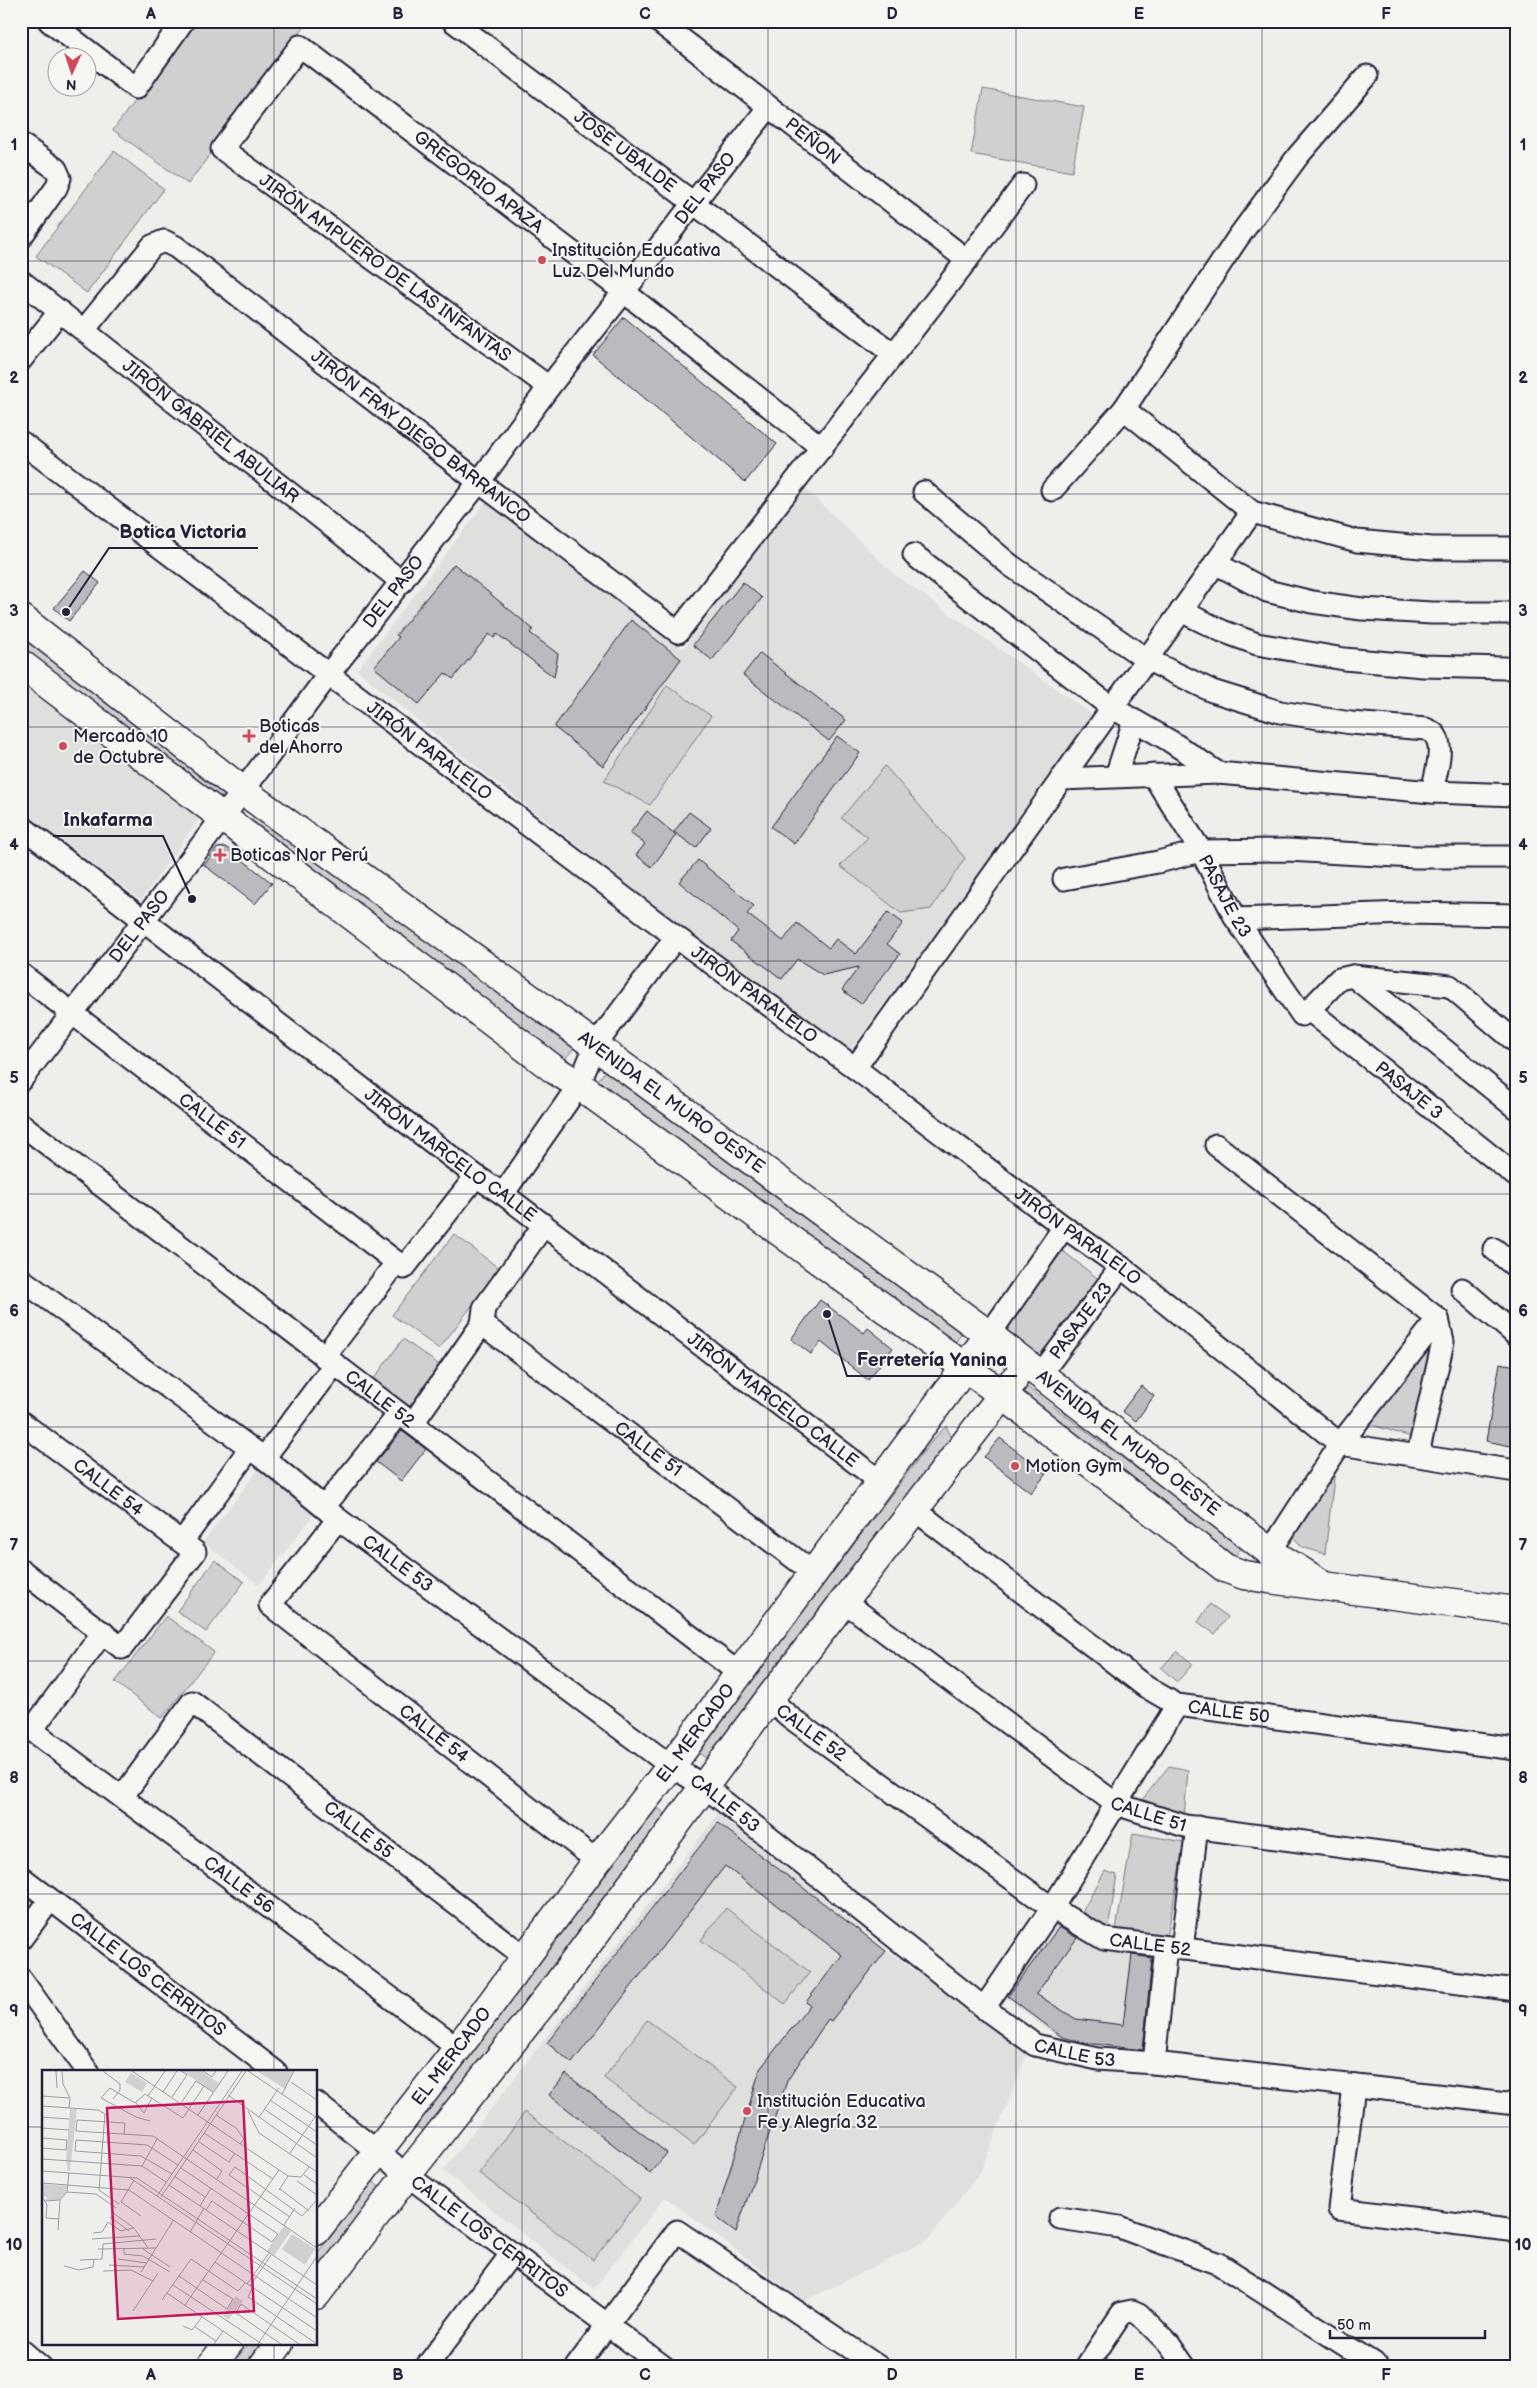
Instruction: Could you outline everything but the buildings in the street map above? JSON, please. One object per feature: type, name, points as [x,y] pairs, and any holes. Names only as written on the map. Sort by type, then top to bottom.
[{"type":"main road","name":"AVENIDA EL MURO OESTE","points":[[21,618],[243,791],[989,1335],[1270,1552],[1322,1585]]},
{"type":"main road","name":"AVENIDA EL MURO OESTE","points":[[21,664],[555,1070],[579,1085],[1003,1395],[1225,1568],[1244,1575],[1516,1611]]},
{"type":"main road","name":"EL MERCADO","points":[[318,2227],[458,2048],[597,1861],[671,1766],[989,1335]]},
{"type":"main road","points":[[318,2292],[408,2174],[557,1985],[769,1700],[1003,1395],[1033,1369]]},
{"type":"main road","points":[[210,2367],[226,2346]]},
{"type":"main road","points":[[262,2367],[278,2346]]},
{"type":"street","points":[[49,21],[136,88],[183,21]]},
{"type":"street","name":"JOSE UBALDE","points":[[452,21],[893,354]]},
{"type":"street","name":"PEÑON","points":[[658,21],[768,108],[968,260]]},
{"type":"street","name":"GREGORIO APAZA","points":[[222,149],[300,46],[623,291],[822,448]]},
{"type":"street","points":[[1052,490],[1124,409],[1237,239],[1298,156],[1367,76]]},
{"type":"street","name":"DEL PASO","points":[[21,1080],[243,791],[328,675],[479,482],[623,291],[768,108]]},
{"type":"street","points":[[21,144],[56,169],[60,178],[56,188],[21,237]]},
{"type":"street","name":"JIRÓN AMPUERO DE LAS INFANTAS","points":[[222,149],[549,388]]},
{"type":"street","points":[[822,448],[893,354],[968,260],[1023,185]]},
{"type":"street","name":"JIRÓN FRAY DIEGO BARRANCO","points":[[84,330],[152,246],[164,241],[176,247],[479,482],[678,632],[822,448]]},
{"type":"street","name":"JIRÓN GABRIEL ABULIAR","points":[[23,286],[60,311],[402,582]]},
{"type":"street","points":[[21,360],[60,311]]},
{"type":"street","points":[[1124,409],[1252,512],[1357,541],[1432,548],[1516,548]]},
{"type":"street","name":"JIRÓN PARALELO","points":[[21,442],[676,938],[855,1068],[1064,1227],[1121,1267],[1340,1444]]},
{"type":"street","points":[[924,492],[1010,565],[1146,660],[1212,691],[1280,712],[1351,723],[1426,729],[1434,732],[1438,737],[1440,745],[1432,792]]},
{"type":"street","points":[[855,1068],[1252,512]]},
{"type":"street","points":[[914,555],[1111,707],[1170,741],[1218,773]]},
{"type":"street","points":[[1215,563],[1267,591],[1312,602],[1371,610],[1516,613]]},
{"type":"street","points":[[1181,611],[1222,631],[1257,644],[1344,659],[1424,666],[1505,668]]},
{"type":"street","points":[[1116,776],[1134,720]]},
{"type":"street","points":[[1062,779],[1218,773],[1432,792],[1516,795]]},
{"type":"street","name":"PASAJE 23","points":[[1153,775],[1201,851],[1236,919],[1306,1013]]},
{"type":"street","name":"JIRÓN MARCELO CALLE","points":[[21,826],[476,1176],[503,1194],[881,1482]]},
{"type":"street","points":[[1064,879],[1158,862],[1201,851],[1287,850],[1415,857],[1516,857]]},
{"type":"street","points":[[1236,919],[1406,913],[1516,915]]},
{"type":"street","points":[[503,1194],[579,1085],[595,1046],[676,938]]},
{"type":"street","name":"CALLE 51","points":[[21,974],[401,1265]]},
{"type":"street","points":[[1306,1013],[1339,979],[1353,976],[1450,986],[1516,1042]]},
{"type":"street","points":[[1353,976],[1516,1108]]},
{"type":"street","name":"PASAJE 3","points":[[1306,1013],[1328,1027],[1516,1176]]},
{"type":"street","name":"CALLE 52","points":[[21,1124],[740,1674]]},
{"type":"street","points":[[1216,1145],[1438,1320],[1443,1342],[1418,1454]]},
{"type":"street","points":[[21,1570],[122,1648],[188,1548],[257,1453],[401,1265],[476,1176]]},
{"type":"street","points":[[331,1513],[482,1324],[484,1308],[544,1225]]},
{"type":"street","name":"EL MERCADO","points":[[989,1335],[1064,1227]]},
{"type":"street","points":[[1494,1249],[1516,1267]]},
{"type":"street","name":"PASAJE 23","points":[[1033,1369],[1121,1267]]},
{"type":"street","name":"CALLE 53","points":[[21,1279],[257,1453],[331,1513],[671,1766],[704,1786],[984,2008],[1035,2045],[1098,2059],[1154,2063],[1516,2104]]},
{"type":"street","points":[[1462,1289],[1516,1335]]},
{"type":"street","points":[[1270,1552],[1340,1444],[1438,1320]]},
{"type":"street","name":"CALLE 51","points":[[482,1324],[814,1573]]},
{"type":"street","name":"CALLE 54","points":[[21,1422],[188,1548]]},
{"type":"street","points":[[1340,1444],[1418,1454],[1516,1470]]},
{"type":"street","name":"CALLE 50","points":[[915,1510],[1146,1687],[1177,1705],[1516,1749]]},
{"type":"street","name":"CALLE 54","points":[[331,1513],[270,1605],[597,1861]]},
{"type":"street","name":"CALLE 51","points":[[845,1602],[1116,1804],[1185,1826],[1516,1870]]},
{"type":"street","points":[[26,1726],[103,1632]]},
{"type":"street","name":"CALLE 52","points":[[769,1700],[1052,1908],[1104,1939],[1516,1990]]},
{"type":"street","name":"CALLE 55","points":[[122,1797],[192,1702],[525,1957]]},
{"type":"street","points":[[984,2008],[1052,1908],[1177,1705]]},
{"type":"street","name":"CALLE 56","points":[[26,1726],[458,2048]]},
{"type":"street","points":[[1154,2063],[1197,1827]]},
{"type":"street","name":"CALLE LOS CERRITOS","points":[[21,1877],[273,2070]]},
{"type":"street","points":[[21,1939],[50,1900]]},
{"type":"street","points":[[21,1979],[87,2070]]},
{"type":"street","points":[[1354,2086],[1339,2209],[1516,2231]]},
{"type":"street","name":"CALLE LOS CERRITOS","points":[[318,2104],[512,2254],[664,2367]]},
{"type":"street","points":[[1060,2218],[1119,2227],[1218,2264],[1379,2367]]},
{"type":"street","points":[[576,2367],[678,2231],[879,2367]]},
{"type":"street","points":[[426,2367],[512,2254]]},
{"type":"street","points":[[1086,2367],[1122,2313],[1132,2311],[1138,2314],[1169,2344],[1185,2367]]},
{"type":"street","points":[[21,2350],[41,2367]]},
{"type":"shaded area","points":[[193,21],[309,21],[188,184],[113,130]]},
{"type":"shaded area","points":[[983,89],[1084,107],[1072,172],[971,154]]},
{"type":"shaded area","points":[[114,151],[164,189],[87,293],[36,256]]},
{"type":"shaded area","points":[[802,485],[895,575],[1093,715],[847,1055],[431,731],[357,670],[488,499],[683,649]]},
{"type":"shaded area","points":[[21,628],[229,791],[220,802],[21,646]]},
{"type":"shaded area","name":"Mercado 10 de Octubre","points":[[21,683],[199,819],[141,900],[21,810]]},
{"type":"shaded area","points":[[667,685],[711,716],[650,805],[604,781]]},
{"type":"shaded area","points":[[885,766],[965,858],[931,909],[901,913],[840,866],[868,837],[841,818]]},
{"type":"shaded area","points":[[259,809],[575,1047],[565,1059],[250,822]]},
{"type":"shaded area","points":[[606,1070],[962,1333],[952,1347],[595,1084]]},
{"type":"shaded area","points":[[454,1234],[500,1269],[439,1349],[392,1315]]},
{"type":"shaded area","points":[[1063,1251],[1101,1281],[1041,1357],[1003,1327]]},
{"type":"shaded area","points":[[403,1339],[441,1366],[411,1407],[373,1380]]},
{"type":"shaded area","points":[[1432,1342],[1436,1347],[1411,1437],[1366,1423]]},
{"type":"shaded area","points":[[1027,1387],[1242,1547],[1232,1560],[1017,1400]]},
{"type":"shaded area","points":[[946,1426],[952,1438],[713,1763],[697,1752],[931,1442]]},
{"type":"shaded area","points":[[262,1465],[318,1509],[259,1585],[203,1542]]},
{"type":"shaded area","points":[[1335,1470],[1325,1554],[1302,1547],[1291,1534]]},
{"type":"shaded area","points":[[215,1560],[244,1582],[206,1632],[177,1611]]},
{"type":"shaded area","points":[[1210,1604],[1228,1617],[1215,1634],[1198,1622]]},
{"type":"shaded area","points":[[166,1616],[214,1652],[162,1718],[115,1682]]},
{"type":"shaded area","points":[[1177,1651],[1193,1664],[1177,1682],[1161,1668]]},
{"type":"shaded area","points":[[1169,1766],[1188,1770],[1184,1817],[1142,1800]]},
{"type":"shaded area","points":[[657,1807],[671,1819],[428,2136],[413,2123]]},
{"type":"shaded area","name":"Institución Educativa Fe y Alegría 32","points":[[718,1814],[885,1949],[1028,2051],[980,2173],[928,2240],[804,2301],[665,2197],[594,2289],[443,2171]]},
{"type":"shaded area","points":[[1133,1833],[1184,1842],[1166,1944],[1115,1935]]},
{"type":"shaded area","points":[[1105,1871],[1117,1875],[1107,1936],[1078,1919]]},
{"type":"shaded area","points":[[726,1908],[810,1972],[785,2004],[701,1940]]},
{"type":"shaded area","points":[[1061,1918],[1160,1950],[1147,2052],[1059,2039],[1005,1996]]},
{"type":"shaded area","points":[[647,2020],[738,2087],[694,2145],[604,2078]]},
{"type":"shaded area","points":[[525,2112],[640,2199],[593,2260],[479,2173]]},
{"type":"shaded area","points":[[373,2181],[384,2192],[318,2279],[318,2252]]},
{"type":"shaded area","points":[[246,2346],[269,2346],[253,2367],[230,2367]]},
{"type":"place","name":"Institución Educativa Luz Del Mundo","points":[[542,260]]},
{"type":"place","name":"Botica Victoria","points":[[66,612]]},
{"type":"place","name":"Boticas del Ahorro","points":[[249,736]]},
{"type":"place","name":"Mercado 10 de Octubre","points":[[63,746]]},
{"type":"place","name":"Boticas Nor Perú","points":[[220,855]]},
{"type":"place","name":"Inkafarma","points":[[192,899]]},
{"type":"place","name":"Ferretería Yanina","points":[[827,1314]]},
{"type":"place","name":"Motion Gym","points":[[1015,1466]]},
{"type":"place","name":"Institución Educativa Fe y Alegría 32","points":[[747,2111]]}]
